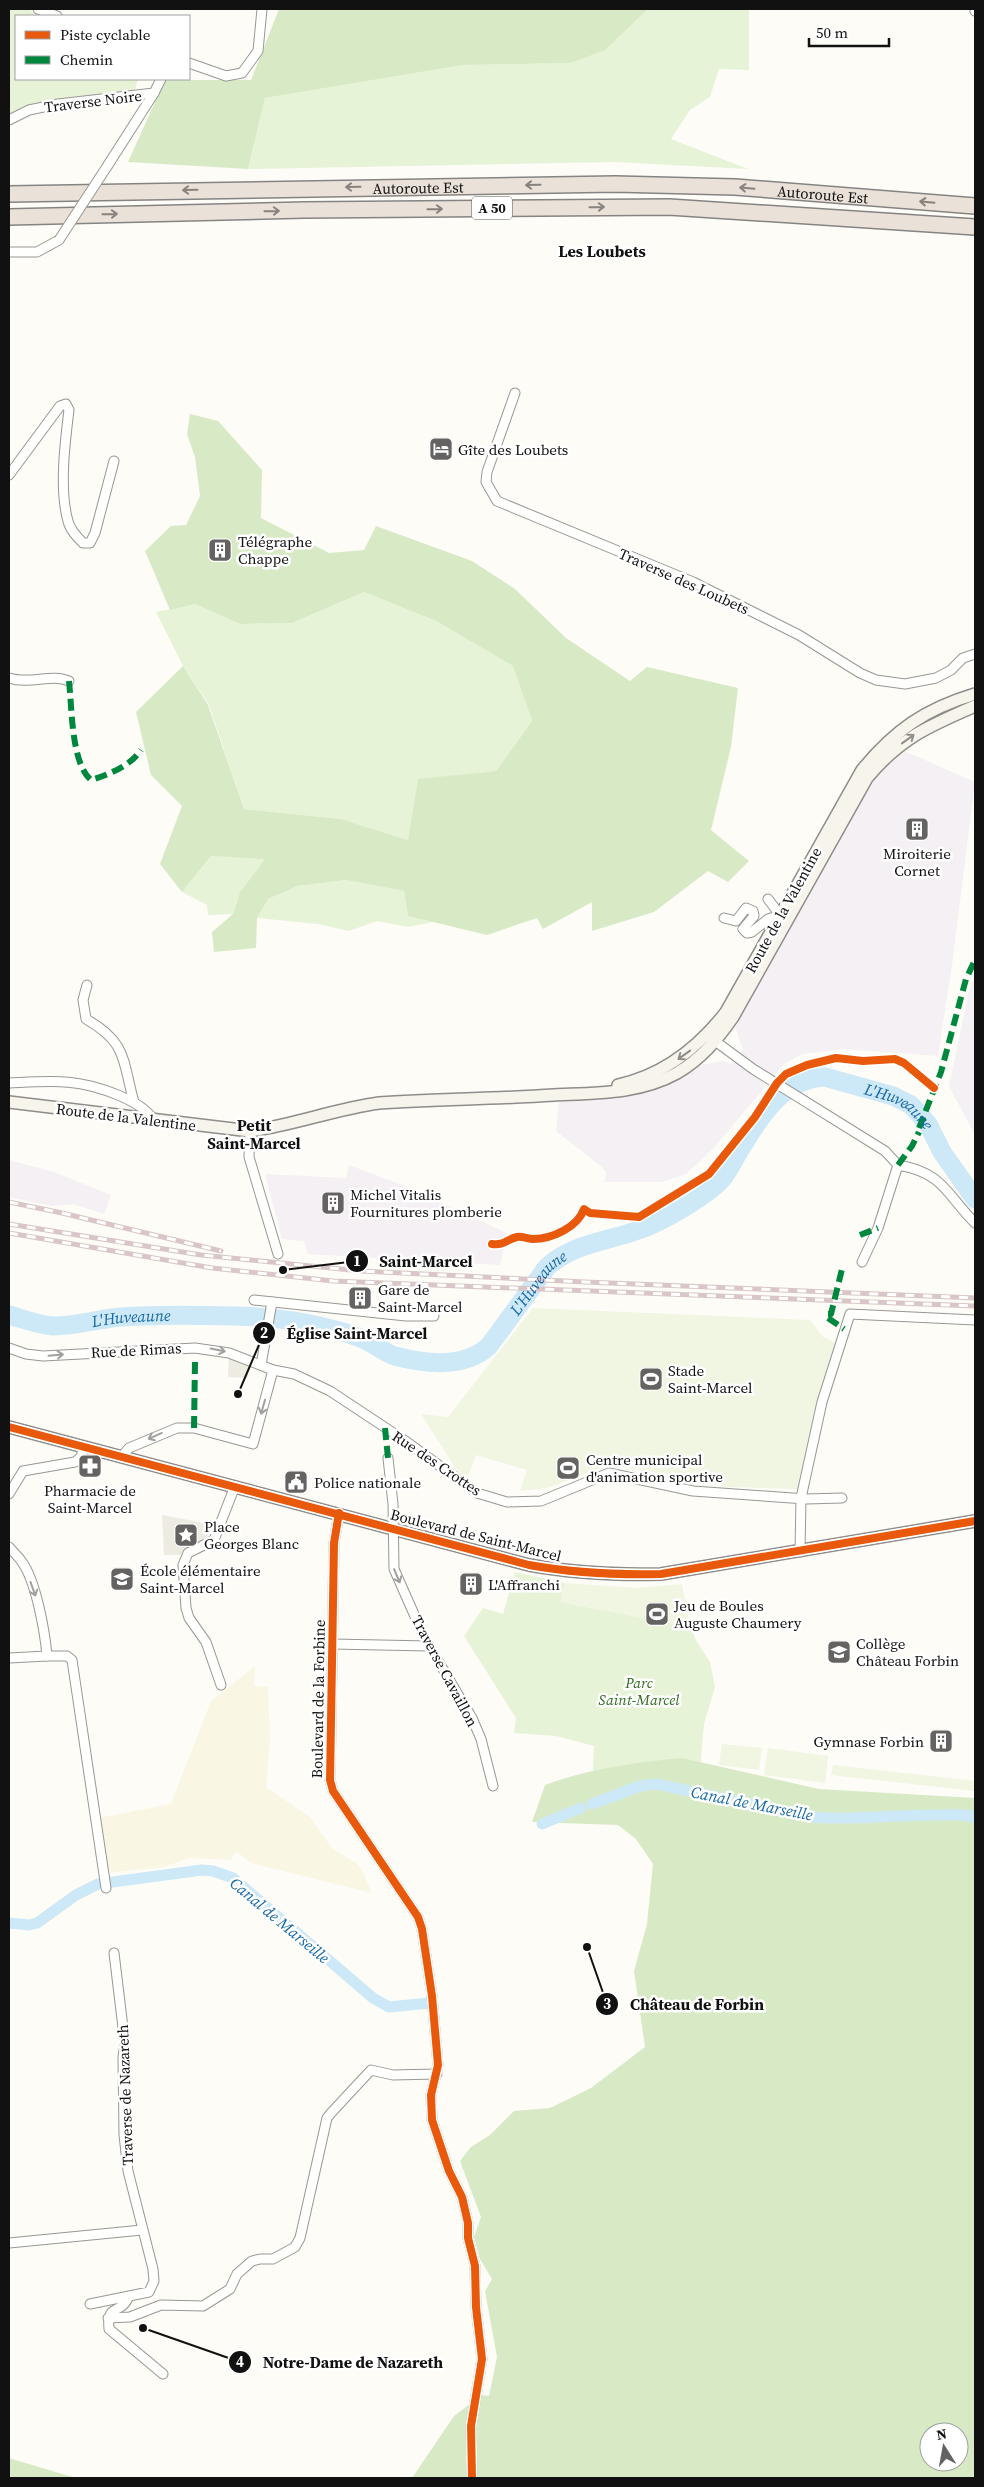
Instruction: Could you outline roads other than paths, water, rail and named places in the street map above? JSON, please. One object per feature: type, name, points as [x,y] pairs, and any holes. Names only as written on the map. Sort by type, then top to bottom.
[{"type":"highway","name":"Autoroute Est","points":[[9,194],[616,184],[735,187],[975,206]]},
{"type":"highway","name":"Autoroute Est","points":[[9,217],[304,210],[669,206],[975,227]]},
{"type":"main road","name":"Route de la Valentine","points":[[9,1102],[250,1131],[271,1128],[349,1107],[379,1103],[604,1094],[649,1084],[675,1074],[694,1062],[712,1038],[733,1017],[780,915],[862,770],[903,729],[938,706],[975,694]]},
{"type":"main road","points":[[950,717],[950,708],[956,700]]},
{"type":"main road","name":"Route de la Valentine","points":[[760,958],[777,940],[867,778],[891,752],[912,735],[975,706]]},
{"type":"main road","points":[[777,940],[776,932],[781,921],[780,915]]},
{"type":"main road","name":"Boulevard de Saint-Marcel","points":[[9,1426],[394,1528],[529,1566],[561,1571],[619,1575],[687,1571],[975,1521]]},
{"type":"street","points":[[38,9],[54,15]]},
{"type":"street","points":[[190,63],[226,76],[242,73],[258,51],[262,9]]},
{"type":"street","points":[[154,93],[160,80]]},
{"type":"street","name":"Traverse Noire","points":[[9,120],[30,110],[58,104],[154,93]]},
{"type":"street","name":"Traverse Noire","points":[[9,252],[37,252],[59,240],[154,93]]},
{"type":"street","name":"Traverse des Loubets","points":[[515,393],[487,472],[486,482],[497,500],[693,582],[799,635],[860,673],[876,680],[905,684],[936,678],[951,670],[963,658],[974,655]]},
{"type":"street","points":[[9,475],[60,406],[66,404],[69,410],[65,464],[68,523],[74,534],[83,543],[90,543],[95,533],[114,461]]},
{"type":"street","points":[[9,678],[32,682],[60,677],[69,681]]},
{"type":"street","points":[[724,918],[736,921],[746,908],[749,908],[753,911],[754,916],[743,929],[747,933],[752,932],[768,919],[780,915],[768,899]]},
{"type":"street","points":[[88,985],[83,1000],[86,1019],[107,1032],[117,1043],[126,1064],[134,1102]]},
{"type":"street","points":[[712,1038],[771,1080],[885,1150],[898,1164],[916,1168],[936,1178],[975,1223]]},
{"type":"street","points":[[9,1083],[77,1082],[96,1086],[145,1107],[155,1121]]},
{"type":"street","points":[[250,1131],[250,1160],[278,1254]]},
{"type":"street","points":[[862,1262],[878,1228],[898,1164]]},
{"type":"street","points":[[254,1300],[271,1305],[406,1316],[434,1316]]},
{"type":"street","points":[[261,1365],[271,1305]]},
{"type":"street","points":[[800,1552],[801,1498],[822,1402],[850,1314],[975,1320]]},
{"type":"street","name":"Rue de Rimas","points":[[9,1348],[26,1354],[43,1356],[124,1350],[208,1348],[229,1352],[261,1365]]},
{"type":"street","name":"Rue des Crottes","points":[[261,1365],[294,1374],[330,1391],[404,1440],[476,1493],[507,1502],[541,1501],[609,1473],[693,1491],[801,1498],[842,1498]]},
{"type":"street","points":[[122,1456],[129,1448],[177,1428],[194,1428],[253,1444],[274,1370]]},
{"type":"street","points":[[9,1494],[23,1471],[75,1462],[81,1457],[84,1446]]},
{"type":"street","name":"Traverse Cavaillon","points":[[388,1458],[394,1528],[394,1569],[427,1643],[472,1718],[481,1739],[493,1786]]},
{"type":"street","points":[[221,1685],[206,1642],[189,1618],[186,1608],[183,1565],[188,1553],[214,1540],[235,1486]]},
{"type":"street","name":"Boulevard de la Forbine","points":[[339,1514],[334,1543],[331,1787],[418,1918],[422,1929],[432,1996],[438,2065],[432,2095],[432,2120],[449,2172],[462,2197],[468,2223],[468,2238],[475,2266],[476,2307],[482,2359],[471,2426],[472,2478]]},
{"type":"street","points":[[9,1548],[23,1562],[38,1603],[46,1633],[47,1656]]},
{"type":"street","points":[[332,1644],[427,1643]]},
{"type":"street","points":[[9,1658],[67,1656],[72,1660],[105,1883]]},
{"type":"street","name":"Traverse de Nazareth","points":[[90,2304],[128,2298],[149,2292],[154,2281],[153,2269],[128,2171],[124,2135],[126,2113],[123,2057],[125,2044],[114,1953]]},
{"type":"street","points":[[108,2318],[130,2317],[161,2305],[203,2306],[230,2290],[237,2274],[252,2261],[273,2259],[295,2247],[300,2238],[327,2118],[371,2070],[393,2075],[436,2074]]},
{"type":"street","points":[[9,2243],[142,2230]]},
{"type":"street","points":[[128,2298],[126,2302],[110,2312],[108,2318],[109,2329],[163,2374]]},
{"type":"waterway","name":"L'Huveaune","points":[[9,1315],[53,1326],[149,1315],[266,1318],[298,1322],[343,1332],[363,1339],[390,1354],[407,1359],[444,1363],[468,1358],[489,1346],[547,1267],[580,1247],[650,1225],[696,1200],[725,1176],[756,1125],[774,1102],[797,1084],[810,1079],[825,1077],[893,1096],[911,1105],[928,1124],[942,1152],[975,1199]]},
{"type":"waterway","name":"Canal de Marseille","points":[[592,1804],[640,1786],[656,1784],[811,1817],[967,1815],[975,1818]]},
{"type":"waterway","name":"Canal de Marseille","points":[[542,1824],[581,1808]]},
{"type":"waterway","name":"Canal de Marseille","points":[[9,1923],[29,1925],[37,1923],[76,1895],[98,1884],[202,1870],[213,1871],[233,1878],[373,1998],[389,2007],[429,2003]]},
{"type":"railway","points":[[9,1202],[221,1251]]},
{"type":"railway","points":[[9,1224],[201,1255],[361,1271],[975,1298]]},
{"type":"railway","points":[[9,1233],[212,1268],[333,1281],[975,1306]]},
{"type":"place","name":"Gîte des Loubets","points":[[441,449]]},
{"type":"place","name":"Télégraphe Chappe","points":[[220,550]]},
{"type":"place","name":"Miroiterie Cornet","points":[[917,829]]},
{"type":"place","name":"Michel Vitalis Fournitures plomberie","points":[[333,1203]]},
{"type":"place","name":"Saint-Marcel","points":[[283,1270]]},
{"type":"place","name":"Gare de Saint-Marcel","points":[[360,1298]]},
{"type":"place","name":"Stade Saint-Marcel","points":[[651,1379]]},
{"type":"place","name":"Église Saint-Marcel","points":[[238,1394]]},
{"type":"place","name":"Pharmacie de Saint-Marcel","points":[[90,1466]]},
{"type":"place","name":"Centre municipal d'animation sportive","points":[[568,1468]]},
{"type":"place","name":"Police nationale","points":[[296,1482]]},
{"type":"place","name":"Place Georges Blanc","points":[[186,1535]]},
{"type":"place","name":"École élémentaire Saint-Marcel","points":[[122,1579]]},
{"type":"place","name":"L'Affranchi","points":[[471,1584]]},
{"type":"place","name":"Jeu de Boules Auguste Chaumery","points":[[657,1614]]},
{"type":"place","name":"Collège Château Forbin","points":[[839,1652]]},
{"type":"place","name":"Gymnase Forbin","points":[[941,1741]]},
{"type":"place","name":"Château de Forbin","points":[[587,1947]]},
{"type":"place","name":"Notre-Dame de Nazareth","points":[[143,2328]]},
{"type":"district","name":"Les Loubets","points":[[602,251]]},
{"type":"district","name":"Petit Saint-Marcel","points":[[254,1134]]},
{"type":"park label","name":"Parc Saint-Marcel","points":[[639,1690]]}]
